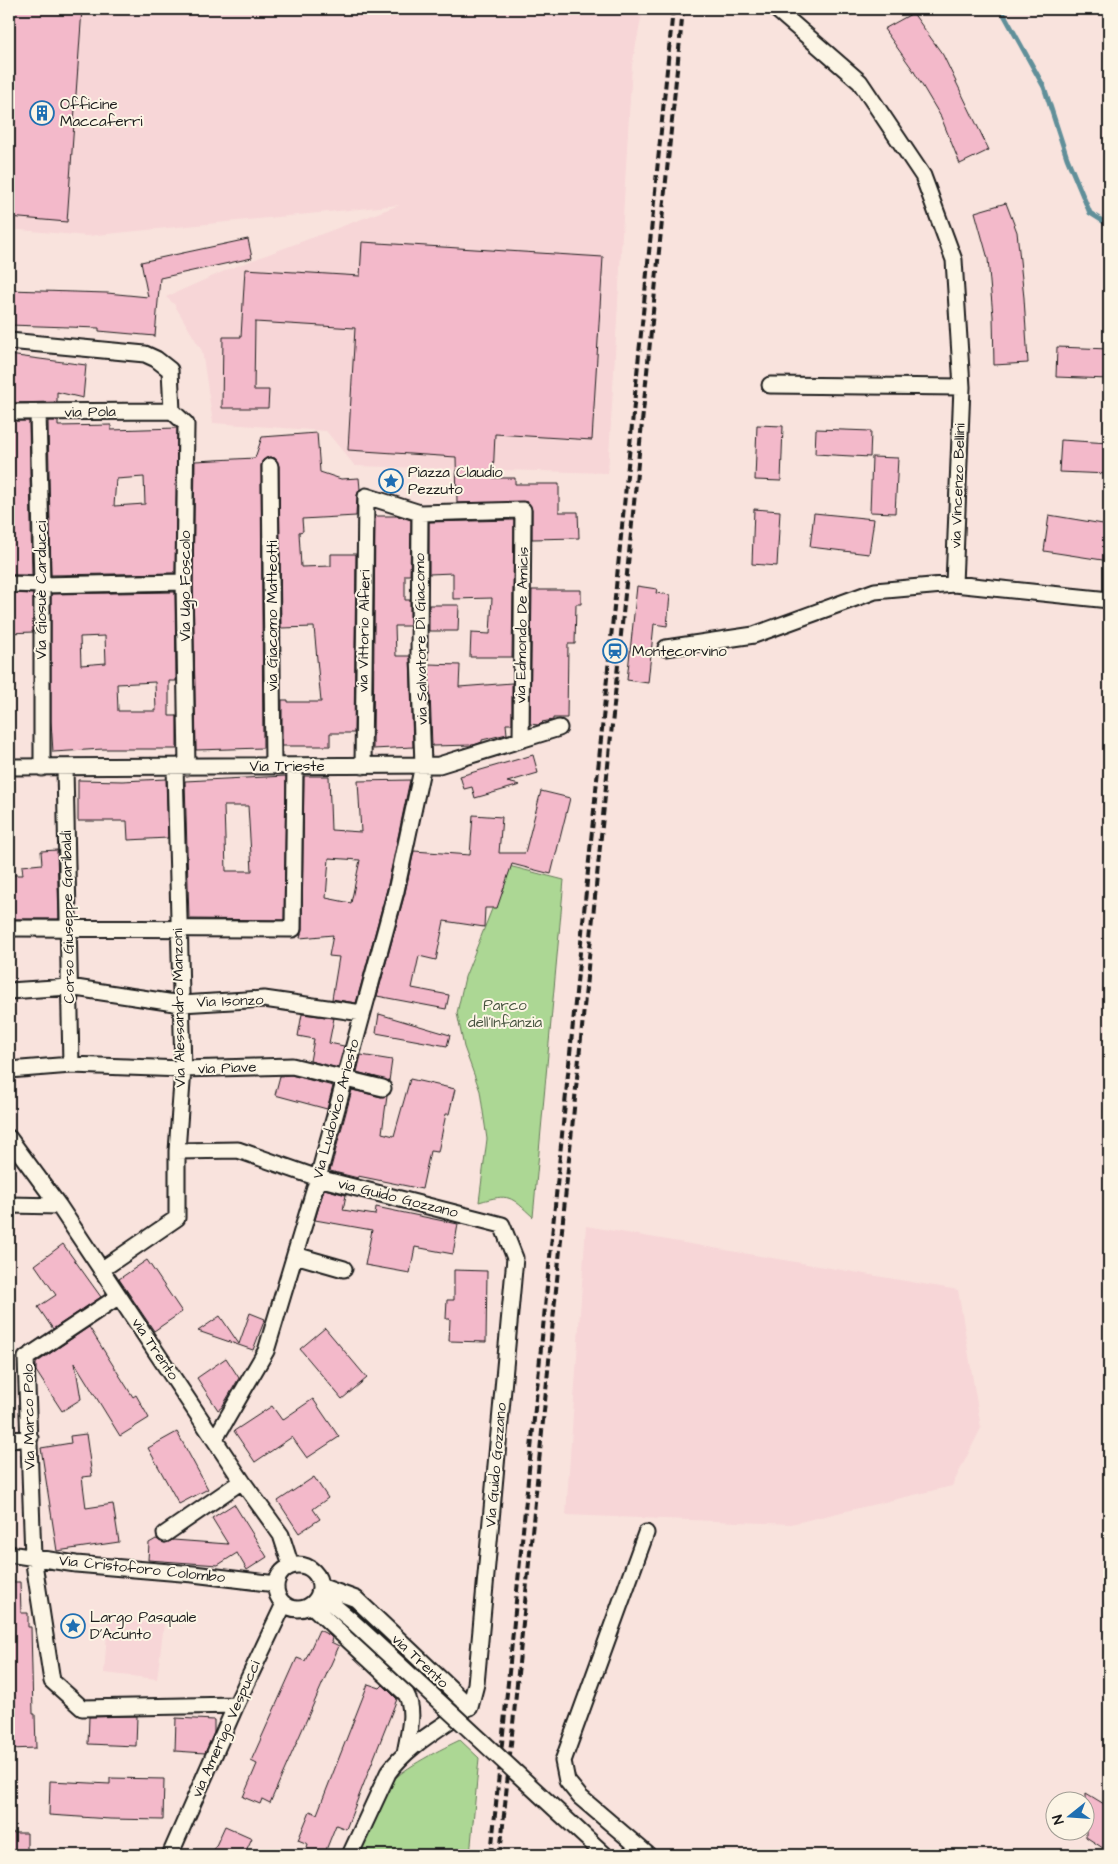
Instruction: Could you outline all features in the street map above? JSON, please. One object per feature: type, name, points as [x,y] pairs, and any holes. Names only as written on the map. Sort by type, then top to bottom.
[{"type":"street","name":"via Vincenzo Bellini","points":[[776,9],[860,82],[923,176],[954,260],[962,387],[954,584]]},
{"type":"street","points":[[9,341],[144,354],[156,359],[170,370],[172,411]]},
{"type":"street","points":[[770,385],[962,387]]},
{"type":"street","name":"via Pola","points":[[9,412],[172,411]]},
{"type":"street","name":"Via Ugo Foscolo","points":[[172,411],[186,424],[181,767]]},
{"type":"street","name":"Via Giosuè Carducci","points":[[38,412],[42,586],[42,768]]},
{"type":"street","name":"via Giacomo Matteotti","points":[[270,466],[273,766]]},
{"type":"street","name":"via Vittorio Alfieri","points":[[363,766],[366,496],[420,513]]},
{"type":"street","name":"via Edmondo De Amicis","points":[[420,513],[523,510],[521,739]]},
{"type":"street","name":"via Salvatore Di Giacomo","points":[[420,513],[419,654],[423,765]]},
{"type":"street","points":[[9,584],[42,586],[184,582]]},
{"type":"street","points":[[666,648],[754,635],[875,591],[954,584],[1109,600]]},
{"type":"street","name":"Via Trieste","points":[[9,767],[439,765],[559,728]]},
{"type":"street","name":"Via Ludovico Ariosto","points":[[215,1439],[266,1351],[318,1178],[396,891],[423,765]]},
{"type":"street","points":[[9,928],[293,929],[295,766]]},
{"type":"street","name":"Via Alessandro Manzoni","points":[[101,1270],[177,1218],[177,1151],[183,1069],[178,929],[181,767]]},
{"type":"street","name":"Corso Giuseppe Garibaldi","points":[[65,768],[71,1065]]},
{"type":"street","name":"Via Isonzo","points":[[9,991],[69,987],[181,1004],[264,998],[362,1013]]},
{"type":"street","name":"via Piave","points":[[9,1070],[71,1065],[183,1069],[292,1066],[382,1088]]},
{"type":"street","name":"via Trento","points":[[9,1138],[59,1206],[242,1481],[281,1535],[291,1566]]},
{"type":"street","name":"via Guido Gozzano","points":[[177,1151],[238,1150],[318,1178],[502,1225]]},
{"type":"street","points":[[9,1205],[59,1206]]},
{"type":"street","name":"Via Guido Gozzano","points":[[470,1707],[476,1684],[515,1258],[502,1225]]},
{"type":"street","points":[[295,1255],[344,1269]]},
{"type":"street","name":"Via Marco Polo","points":[[119,1296],[26,1358],[33,1557],[52,1681],[82,1708],[236,1705]]},
{"type":"street","points":[[9,1440],[30,1438]]},
{"type":"street","points":[[165,1534],[242,1481]]},
{"type":"street","points":[[646,1533],[563,1761],[567,1781],[580,1797],[648,1855]]},
{"type":"street","name":"Via Cristoforo Colombo","points":[[9,1554],[76,1564],[193,1574],[276,1584]]},
{"type":"street","points":[[297,1565],[310,1568],[319,1579],[317,1596],[297,1610],[284,1604],[279,1599],[276,1584],[281,1573],[291,1566],[297,1565]]},
{"type":"street","points":[[317,1596],[406,1694],[410,1701],[412,1710],[405,1754]]},
{"type":"street","points":[[317,1596],[332,1604],[351,1620],[606,1855]]},
{"type":"street","name":"via Trento","points":[[317,1596],[356,1599],[470,1707]]},
{"type":"street","name":"via Amerigo Vespucci","points":[[170,1855],[236,1705],[284,1604]]},
{"type":"street","points":[[350,1855],[388,1773],[405,1754],[470,1707]]},
{"type":"shaded area","points":[[9,9],[643,9],[632,65],[608,473],[355,466],[326,431],[213,423],[202,351],[174,304],[166,297],[229,269],[399,205],[87,236],[9,229]]},
{"type":"shaded area","points":[[586,1226],[958,1290],[981,1428],[952,1486],[791,1524],[566,1515]]},
{"type":"shaded area","points":[[108,1620],[164,1624],[157,1679],[104,1673]]},
{"type":"green space","name":"Parco dell'Infanzia","points":[[509,866],[564,880],[533,1217],[509,1198],[504,1197],[479,1202],[487,1139],[480,1091],[464,1047],[457,1013],[465,977]]},
{"type":"green space","points":[[460,1740],[479,1758],[470,1855],[358,1855],[377,1808],[392,1782],[404,1771]]},
{"type":"building","name":"Officine Maccaferri","points":[[9,9],[82,9],[67,222],[9,217]]},
{"type":"building","points":[[913,13],[943,55],[989,150],[960,164],[941,117],[913,70],[884,29]]},
{"type":"building","points":[[1006,203],[1017,232],[1028,363],[994,365],[993,316],[988,259],[975,212]]},
{"type":"building","points":[[248,239],[252,258],[160,278],[155,336],[99,331],[99,328],[9,325],[9,290],[107,293],[148,297],[141,262]]},
{"type":"building","points":[[362,242],[603,257],[592,440],[495,434],[493,478],[515,478],[515,484],[559,484],[559,512],[578,512],[579,538],[532,539],[532,510],[527,502],[457,503],[456,457],[348,450],[355,328],[255,322],[254,390],[269,390],[268,408],[222,408],[223,337],[241,337],[245,269],[360,276]]},
{"type":"building","points":[[1057,347],[1109,349],[1109,379],[1056,377]]},
{"type":"building","points":[[9,355],[86,365],[83,398],[57,392],[57,402],[9,403]]},
{"type":"building","points":[[9,421],[29,421],[32,575],[9,575]]},
{"type":"building","points":[[48,421],[58,421],[58,426],[111,425],[111,430],[177,428],[175,573],[51,575]],"holes":[[[144,477],[145,504],[114,506],[116,479]]]},
{"type":"building","points":[[757,425],[783,426],[781,481],[755,480]]},
{"type":"building","points":[[816,429],[871,431],[870,457],[815,454]]},
{"type":"building","points":[[317,433],[320,472],[341,479],[359,478],[360,489],[357,495],[356,516],[302,519],[303,531],[299,532],[301,567],[331,566],[331,554],[356,554],[354,733],[330,733],[330,746],[282,746],[282,700],[288,700],[288,702],[321,702],[314,627],[281,628],[279,466],[275,458],[269,457],[262,461],[261,466],[263,748],[196,750],[193,582],[195,461],[255,458],[262,437]]},
{"type":"building","points":[[1061,440],[1109,443],[1109,474],[1059,472]]},
{"type":"building","points":[[872,457],[898,458],[895,513],[870,512]]},
{"type":"building","points":[[754,509],[780,511],[777,566],[752,564]]},
{"type":"building","points":[[814,513],[874,519],[869,554],[810,547]]},
{"type":"building","points":[[1049,515],[1109,525],[1109,561],[1044,551]]},
{"type":"building","points":[[375,516],[398,516],[411,520],[410,575],[405,575],[405,600],[410,600],[410,626],[395,626],[396,656],[410,656],[413,747],[373,749]]},
{"type":"building","points":[[514,520],[512,657],[470,657],[471,633],[490,634],[492,598],[453,599],[453,573],[429,574],[429,522]]},
{"type":"building","points":[[637,586],[657,589],[656,593],[670,595],[667,626],[654,624],[648,683],[627,680]]},
{"type":"building","points":[[532,590],[581,590],[581,604],[576,604],[575,644],[568,644],[567,718],[553,718],[553,720],[542,722],[538,725],[530,724]]},
{"type":"building","points":[[175,592],[176,681],[169,681],[169,716],[177,716],[177,749],[103,749],[53,752],[51,721],[51,594]],"holes":[[[105,636],[106,663],[81,665],[80,637]],[[155,682],[156,711],[118,711],[117,684]]]},
{"type":"building","points":[[9,593],[33,594],[33,632],[9,633]]},
{"type":"building","points":[[429,605],[459,605],[458,631],[429,631]]},
{"type":"building","points":[[429,664],[460,665],[459,687],[512,683],[512,724],[506,724],[507,734],[482,740],[482,742],[474,745],[432,746]]},
{"type":"building","points":[[533,755],[538,773],[507,782],[520,785],[475,798],[472,787],[464,789],[460,776]]},
{"type":"building","points":[[286,776],[284,920],[189,919],[185,781]],"holes":[[[224,806],[248,806],[252,871],[226,871]]]},
{"type":"building","points":[[304,776],[329,776],[331,830],[361,832],[358,781],[410,780],[387,889],[356,1003],[332,999],[339,957],[329,956],[333,935],[300,938],[302,929]],"holes":[[[329,858],[360,860],[351,903],[326,898]]]},
{"type":"building","points":[[166,779],[168,838],[128,840],[127,821],[78,821],[78,780]]},
{"type":"building","points":[[541,791],[570,798],[551,874],[512,864],[497,908],[485,908],[484,927],[444,921],[436,960],[419,956],[412,988],[449,995],[446,1009],[377,996],[405,893],[414,851],[470,855],[473,815],[502,817],[499,853],[525,853]]},
{"type":"building","points":[[57,850],[59,919],[9,919],[9,875],[23,875],[22,866],[42,864],[41,851]]},
{"type":"building","points":[[302,1014],[334,1018],[329,1043],[344,1046],[338,1068],[310,1061],[314,1039],[298,1036]]},
{"type":"building","points":[[379,1014],[450,1035],[447,1046],[376,1033]]},
{"type":"building","points":[[361,1055],[392,1060],[389,1081],[357,1072]]},
{"type":"building","points":[[291,1075],[333,1086],[327,1109],[275,1095],[280,1076]]},
{"type":"building","points":[[410,1079],[455,1089],[449,1114],[446,1114],[438,1152],[430,1151],[422,1189],[330,1171],[352,1090],[381,1097],[387,1096],[382,1133],[394,1136]]},
{"type":"building","points":[[324,1189],[346,1195],[343,1210],[375,1215],[376,1207],[458,1224],[453,1254],[415,1247],[410,1273],[365,1265],[372,1230],[315,1220]]},
{"type":"building","points":[[63,1244],[101,1297],[53,1329],[38,1307],[56,1295],[35,1265]]},
{"type":"building","points":[[147,1260],[182,1312],[154,1331],[119,1279]]},
{"type":"building","points":[[454,1270],[487,1271],[486,1342],[449,1341],[450,1319],[446,1319],[447,1300],[454,1300]]},
{"type":"building","points":[[250,1313],[265,1319],[253,1350],[198,1331],[220,1316],[239,1344]]},
{"type":"building","points":[[89,1327],[133,1397],[136,1395],[149,1418],[120,1436],[75,1363],[81,1399],[62,1411],[36,1371],[36,1363]]},
{"type":"building","points":[[325,1328],[367,1378],[342,1399],[300,1349]]},
{"type":"building","points":[[226,1358],[239,1378],[222,1407],[218,1410],[197,1378]]},
{"type":"building","points":[[313,1399],[339,1437],[307,1458],[292,1437],[255,1462],[234,1431],[272,1406],[282,1420]]},
{"type":"building","points":[[177,1432],[208,1489],[179,1504],[148,1448]]},
{"type":"building","points":[[86,1434],[92,1476],[82,1477],[86,1508],[113,1504],[119,1542],[57,1551],[41,1448],[71,1443],[70,1436]]},
{"type":"building","points":[[314,1477],[328,1498],[313,1509],[320,1519],[299,1533],[278,1501]]},
{"type":"building","points":[[234,1504],[267,1557],[247,1570],[237,1553],[218,1565],[148,1560],[149,1543],[156,1539],[165,1543],[173,1540],[228,1544],[212,1518]]},
{"type":"building","points":[[9,1582],[20,1582],[21,1613],[28,1613],[28,1627],[31,1627],[33,1714],[35,1714],[36,1748],[9,1749]]},
{"type":"building","points":[[319,1630],[329,1635],[332,1638],[331,1642],[339,1646],[270,1803],[262,1799],[260,1804],[243,1797],[257,1764],[251,1761],[297,1658],[305,1661]]},
{"type":"building","points":[[368,1684],[380,1688],[383,1685],[397,1699],[346,1829],[336,1825],[324,1855],[318,1855],[306,1851],[308,1844],[298,1840],[310,1811],[317,1814]]},
{"type":"building","points":[[137,1716],[136,1746],[88,1744],[89,1717]]},
{"type":"building","points":[[176,1718],[214,1720],[214,1733],[205,1753],[175,1751]]},
{"type":"building","points":[[110,1778],[164,1779],[163,1820],[49,1815],[50,1781],[110,1784]]},
{"type":"building","points":[[1096,1799],[1109,1807],[1109,1852],[1094,1842],[1096,1842]]},
{"type":"building","points":[[225,1826],[252,1838],[244,1855],[220,1855],[214,1850]]},
{"type":"building","points":[[9,1833],[27,1833],[27,1853],[9,1854]]},
{"type":"waterway","points":[[1001,9],[1044,87],[1067,158],[1090,213],[1109,225]]},
{"type":"railway","points":[[491,1855],[673,9]]},
{"type":"railway","points":[[500,1855],[683,9]]},
{"type":"place","name":"Officine Maccaferri","points":[[42,113]]},
{"type":"place","name":"Piazza Claudio Pezzuto","points":[[391,481]]},
{"type":"place","name":"Montecorvino","points":[[615,651]]},
{"type":"place","name":"Largo Pasquale D'Acunto","points":[[73,1626]]}]
